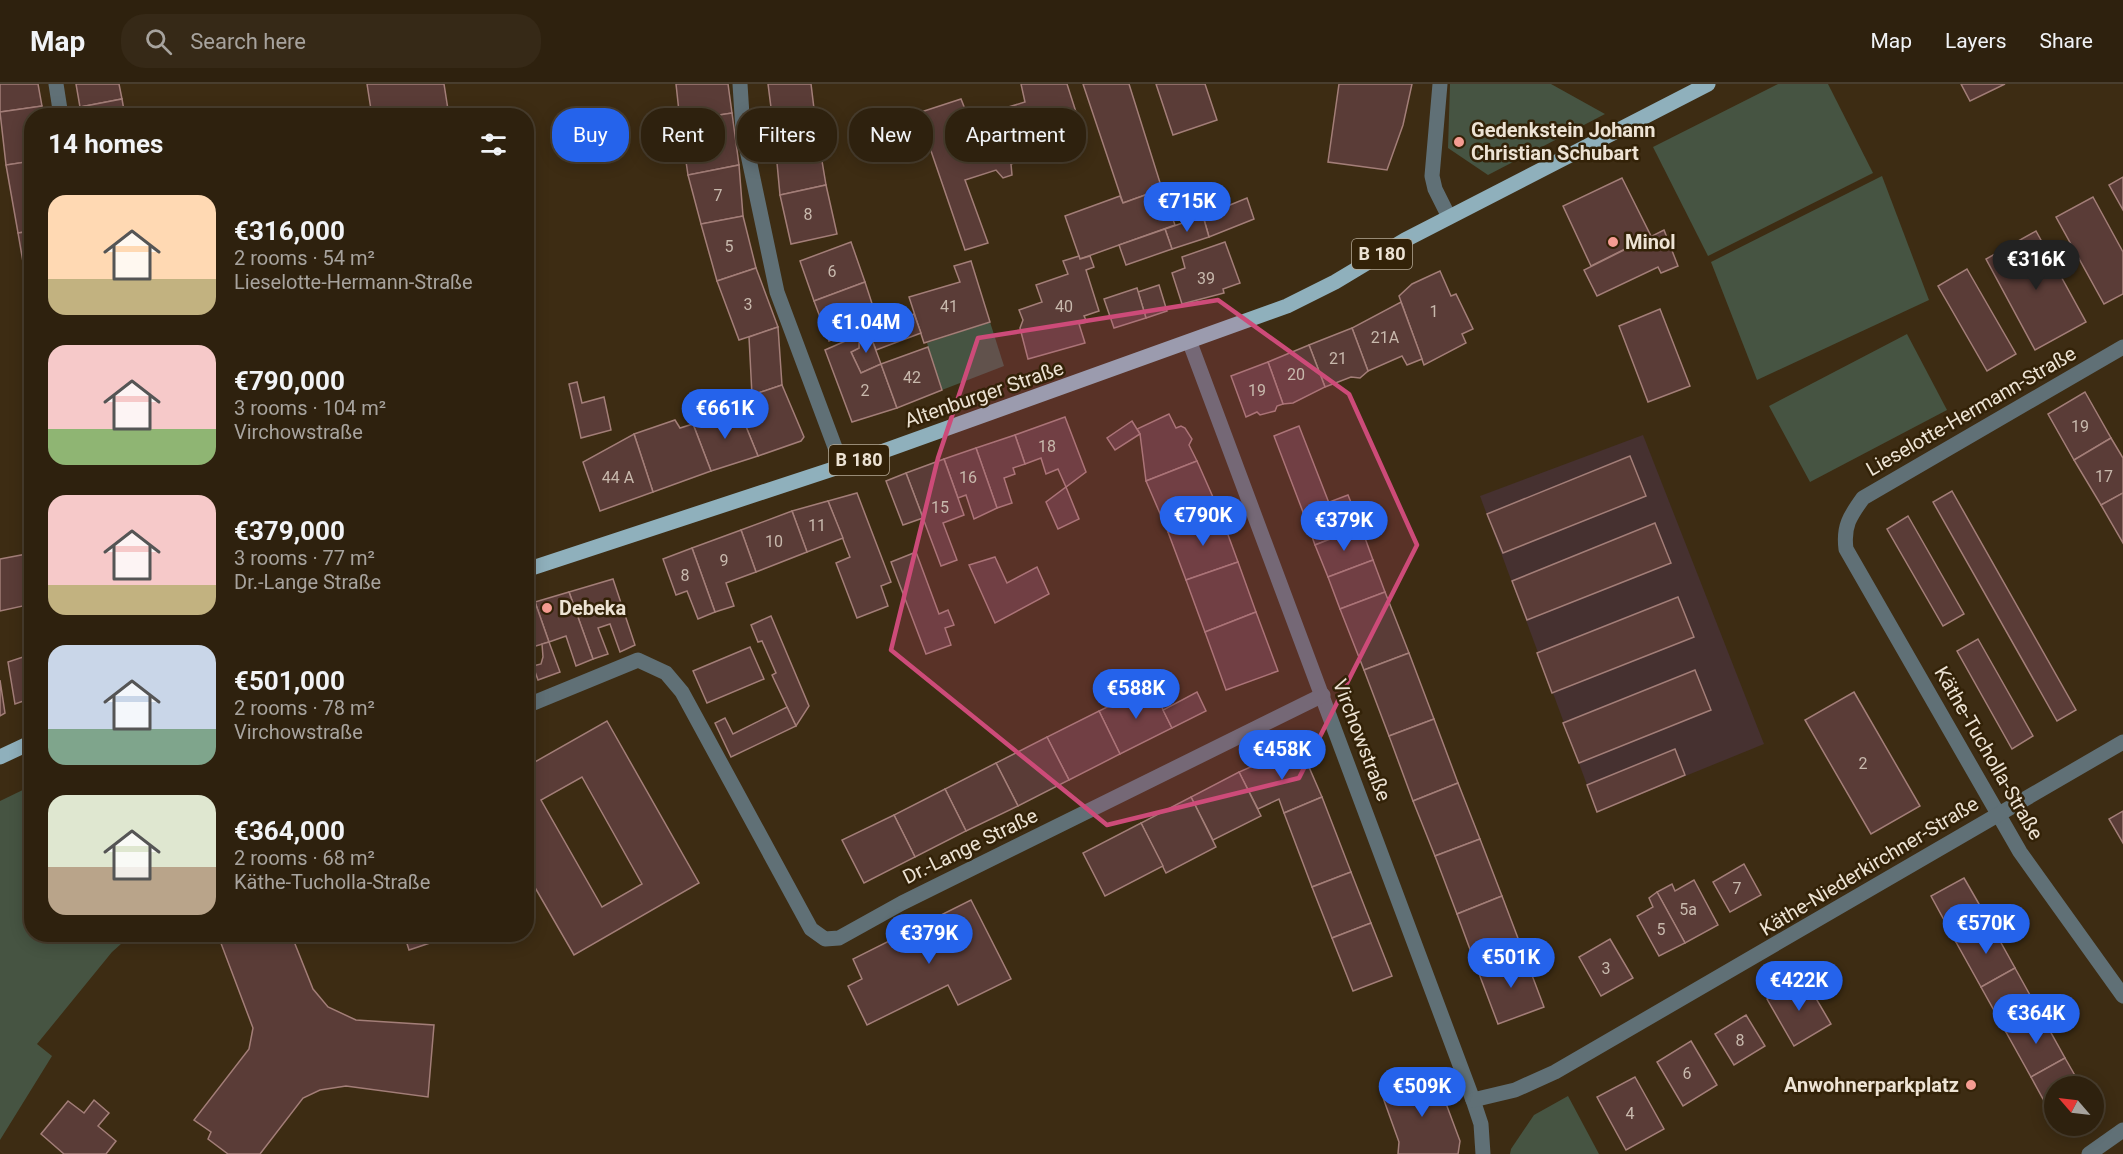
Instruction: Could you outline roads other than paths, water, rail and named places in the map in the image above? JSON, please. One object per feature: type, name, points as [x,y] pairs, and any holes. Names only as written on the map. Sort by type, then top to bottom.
[{"type":"main road","name":"B 180","points":[[1449,217],[1708,84]]},
{"type":"main road","name":"Altenburger Straße","points":[[534,567],[842,466],[1190,343],[1315,292],[1449,217]]},
{"type":"main road","points":[[0,757],[24,746]]},
{"type":"street","points":[[56,84],[60,108]]},
{"type":"street","points":[[740,84],[743,131],[777,292],[842,466]]},
{"type":"street","points":[[1440,84],[1437,129],[1432,147],[1432,176],[1435,189],[1449,217]]},
{"type":"street","name":"Virchowstraße","points":[[1190,343],[1473,1100],[1481,1124],[1483,1154]]},
{"type":"street","name":"Lieselotte-Hermann-Straße","points":[[1847,519],[1863,498],[2123,347]]},
{"type":"street","name":"Käthe-Tucholla-Straße","points":[[1847,519],[1844,532],[1846,549],[1998,814],[2020,852],[2123,996]]},
{"type":"street","name":"Dr.-Lange Straße","points":[[534,703],[638,660],[666,673],[682,692],[811,929],[825,939],[839,938],[902,903],[1323,695]]},
{"type":"street","name":"Käthe-Niederkirchner-Straße","points":[[1473,1100],[1515,1090],[1555,1072],[2123,742]]},
{"type":"street","points":[[2089,1154],[2123,1130]]},
{"type":"place","name":"Gedenkstein Johann Christian Schubart","points":[[1459,142]]},
{"type":"place","name":"Minol","points":[[1613,242]]},
{"type":"place","name":"Debeka","points":[[547,608]]},
{"type":"place","name":"Anwohnerparkplatz","points":[[1971,1085]]}]
